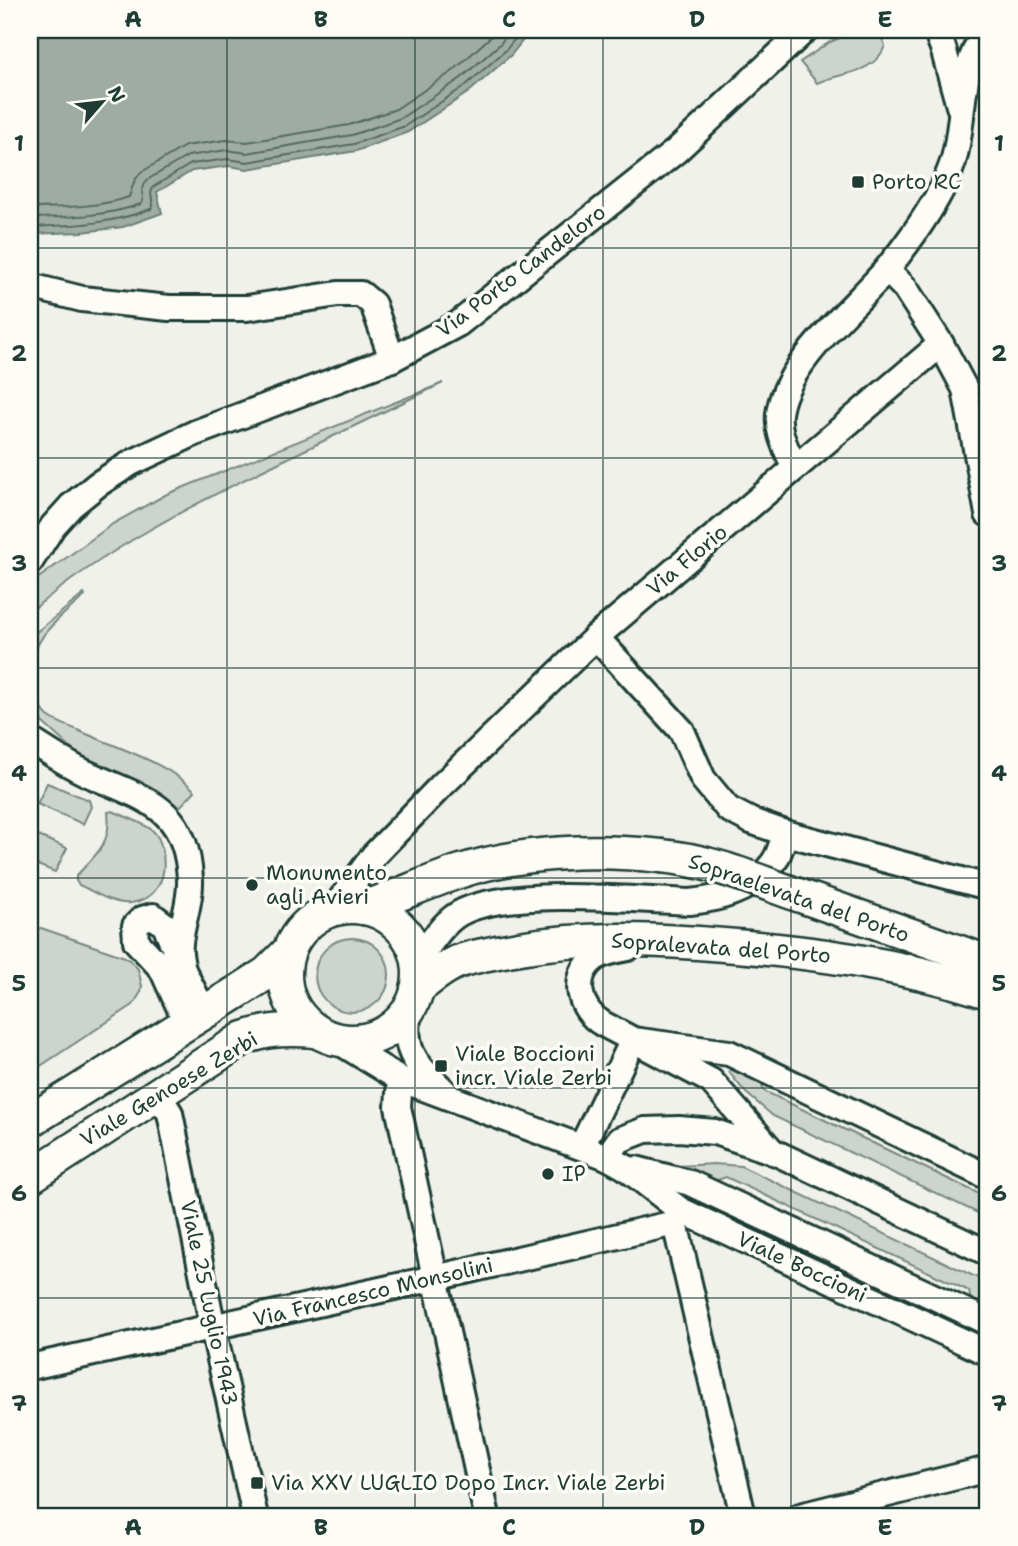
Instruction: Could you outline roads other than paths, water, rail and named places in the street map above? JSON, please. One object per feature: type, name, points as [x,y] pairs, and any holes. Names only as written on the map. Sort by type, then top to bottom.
[{"type":"main road","name":"Sopraelevata del Porto","points":[[348,909],[459,872],[496,863],[581,853],[661,856],[684,858],[716,866],[988,962]]},
{"type":"main road","points":[[325,1035],[304,1020],[293,1007],[288,994],[285,973],[288,952],[296,936],[308,923],[348,909],[381,914],[394,922],[412,946],[414,986]]},
{"type":"main road","name":"Sopralevata del Porto","points":[[414,986],[455,963],[479,955],[547,943],[604,939],[664,940],[813,952],[893,967],[988,992]]},
{"type":"main road","points":[[30,1121],[267,972],[288,952]]},
{"type":"main road","name":"Viale Genoese Zerbi","points":[[30,1177],[244,1038],[262,1031],[287,1029],[351,1041],[368,1039],[393,1027],[414,986]]},
{"type":"street","name":"Via Porto Candeloro","points":[[30,562],[47,534],[71,506],[98,484],[131,463],[195,433],[392,359],[458,324],[676,151],[805,30]]},
{"type":"street","points":[[936,30],[961,113]]},
{"type":"street","points":[[795,468],[780,437],[779,410],[787,385],[807,358],[887,270],[945,182],[955,153],[970,62],[981,38],[988,30]]},
{"type":"street","points":[[887,270],[905,288],[941,344],[965,389],[988,514]]},
{"type":"street","points":[[30,286],[82,299],[169,307],[247,308],[338,294],[361,294],[373,304],[392,359]]},
{"type":"street","name":"Via Florio","points":[[348,909],[374,855],[441,786],[596,637],[941,344]]},
{"type":"street","points":[[596,637],[682,731],[703,779],[728,809],[751,821],[785,832],[988,887]]},
{"type":"street","points":[[30,740],[85,772],[149,800],[168,815],[175,825],[185,850],[190,875],[188,909],[179,945],[195,1017]]},
{"type":"street","points":[[414,986],[448,922],[459,913],[479,905],[515,899],[690,902],[713,900],[749,884],[773,864],[785,832]]},
{"type":"street","points":[[183,970],[162,921],[152,916],[138,922],[134,931],[136,941],[162,969],[195,1017]]},
{"type":"street","points":[[664,940],[598,956],[583,972],[580,994],[588,1013],[595,1020],[711,1081],[774,1152]]},
{"type":"street","name":"Viale Boccioni","points":[[414,986],[407,1040],[411,1052],[417,1064],[452,1099]]},
{"type":"street","name":"Viale Boccioni","points":[[325,1035],[400,1079],[582,1146],[616,1162],[690,1183],[988,1322]]},
{"type":"street","points":[[582,1146],[633,1040]]},
{"type":"street","points":[[633,1040],[729,1053],[988,1177]]},
{"type":"street","points":[[400,1079],[398,1107],[487,1516]]},
{"type":"street","name":"Viale 25 Luglio 1943","points":[[157,1093],[170,1113],[213,1328],[255,1516]]},
{"type":"street","points":[[616,1162],[619,1140],[645,1130],[715,1132],[774,1152],[988,1253]]},
{"type":"street","name":"Viale Boccioni","points":[[616,1162],[677,1216],[988,1353]]},
{"type":"street","points":[[677,1216],[743,1516]]},
{"type":"street","name":"Via Francesco Monsolini","points":[[30,1367],[435,1278],[677,1216]]},
{"type":"street","points":[[800,1516],[988,1469]]},
{"type":"water","points":[[30,30],[531,30],[511,55],[469,92],[408,132],[356,151],[247,169],[229,166],[192,171],[157,192],[162,213],[123,227],[30,234]]},
{"type":"place","name":"Porto RC","points":[[858,182]]},
{"type":"place","name":"Monumento agli Avieri","points":[[252,885]]},
{"type":"place","name":"Viale Boccioni incr. Viale Zerbi","points":[[441,1066]]},
{"type":"place","name":"IP","points":[[548,1174]]},
{"type":"place","name":"Via XXV LUGLIO Dopo Incr. Viale Zerbi","points":[[257,1483]]}]
